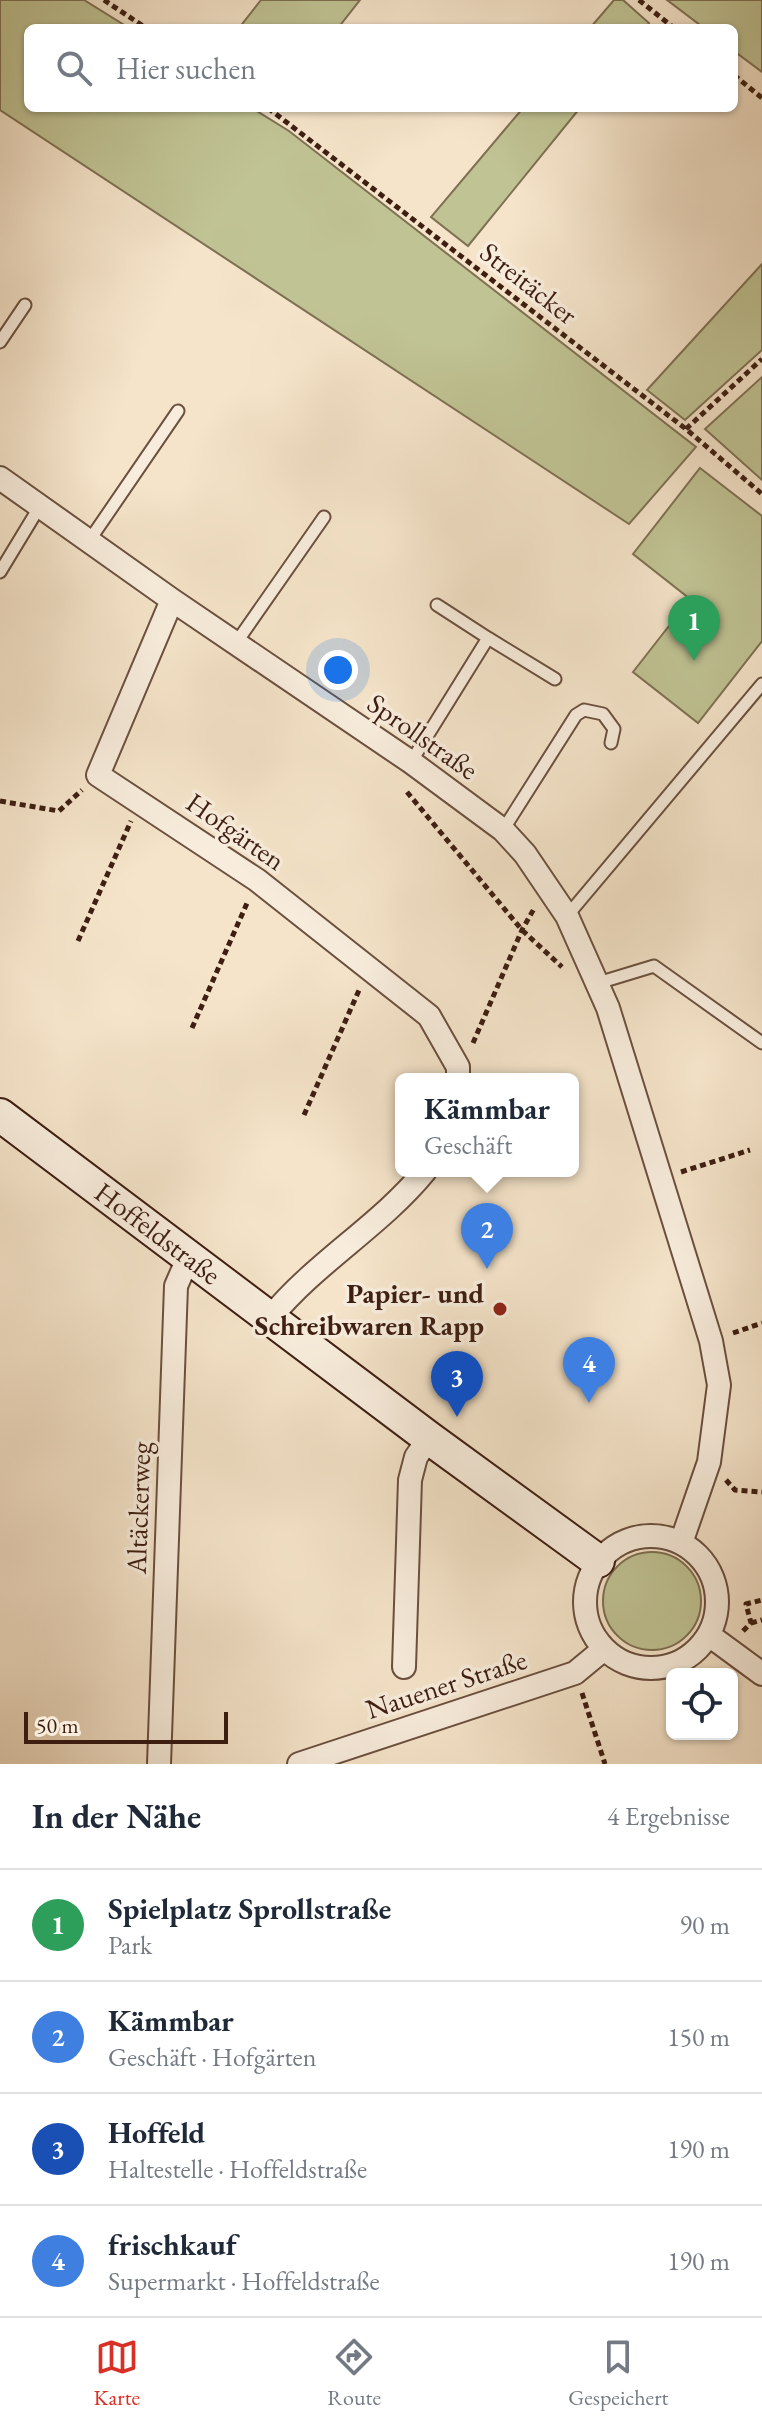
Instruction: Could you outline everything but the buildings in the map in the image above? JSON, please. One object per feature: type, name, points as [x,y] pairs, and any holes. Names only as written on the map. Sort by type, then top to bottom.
[{"type":"street","name":"Sprollstraße","points":[[0,478],[172,600],[411,762],[503,830],[540,875],[567,916],[598,983],[711,1341],[719,1385],[709,1462],[681,1543]]},
{"type":"street","name":"Hofgärten","points":[[172,600],[98,775],[257,880],[429,1016],[458,1073]]},
{"type":"street","name":"Hoffeldstraße","points":[[0,1115],[429,1438],[598,1561]]},
{"type":"street","points":[[271,1317],[295,1287],[408,1191],[420,1177]]},
{"type":"street","name":"Altäckerweg","points":[[159,1764],[176,1286],[189,1256]]},
{"type":"street","points":[[404,1667],[410,1480],[416,1457],[429,1438]]},
{"type":"street","points":[[659,1536],[681,1543],[698,1555],[714,1583],[716,1615],[709,1635],[693,1653],[672,1665],[648,1668],[624,1663],[604,1649],[590,1629],[584,1606],[587,1582],[598,1561],[615,1546],[636,1537],[659,1536]]},
{"type":"street","points":[[709,1635],[762,1674]]},
{"type":"street","name":"Nauener Straße","points":[[299,1764],[343,1757],[575,1673],[604,1649]]},
{"type":"lane","points":[[0,342],[25,305]]},
{"type":"lane","points":[[89,541],[178,411]]},
{"type":"lane","points":[[0,572],[40,506]]},
{"type":"lane","points":[[236,643],[324,517]]},
{"type":"lane","points":[[437,605],[555,679]]},
{"type":"lane","points":[[411,762],[488,638]]},
{"type":"lane","points":[[567,916],[762,684]]},
{"type":"lane","points":[[503,830],[576,715],[584,710],[603,714],[614,729],[611,743]]},
{"type":"lane","points":[[598,983],[654,966],[762,1043]]},
{"type":"path","points":[[104,0],[140,24]]},
{"type":"path","points":[[639,0],[669,24]]},
{"type":"path","points":[[738,78],[762,98]]},
{"type":"path","name":"Streitäcker","points":[[273,112],[686,429],[762,494]]},
{"type":"path","points":[[686,429],[762,359]]},
{"type":"path","points":[[406,790],[522,930],[565,969]]},
{"type":"path","points":[[0,801],[59,811]]},
{"type":"path","points":[[78,941],[140,801]]},
{"type":"path","points":[[192,1028],[257,880]]},
{"type":"path","points":[[458,1073],[522,930]]},
{"type":"path","points":[[304,1115],[369,968]]},
{"type":"path","points":[[681,1171],[750,1150]]},
{"type":"path","points":[[743,1489],[762,1492]]},
{"type":"path","points":[[746,1604],[762,1600]]},
{"type":"path","points":[[751,1623],[762,1620]]},
{"type":"path","points":[[575,1673],[605,1764]]},
{"type":"green space","points":[[0,0],[84,0],[123,24],[24,24],[24,112],[258,112],[289,131],[696,447],[629,524],[0,110]]},
{"type":"green space","points":[[261,0],[360,0],[341,24],[242,24]]},
{"type":"green space","points":[[614,0],[623,0],[649,23],[648,24],[593,24]]},
{"type":"green space","points":[[667,0],[762,0],[762,72],[738,54],[738,24],[699,24]]},
{"type":"green space","points":[[520,112],[577,112],[468,246],[431,217]]},
{"type":"green space","points":[[762,264],[762,350],[685,420],[647,390]]},
{"type":"green space","points":[[762,377],[762,480],[705,429]]},
{"type":"green space","points":[[700,468],[762,516],[762,641],[698,723],[633,672],[690,599],[633,554]]},
{"type":"green space","points":[[652,1552],[671,1556],[686,1567],[697,1582],[701,1601],[697,1620],[686,1635],[671,1646],[652,1650],[633,1646],[618,1635],[607,1620],[603,1601],[607,1582],[618,1567],[633,1556]]},
{"type":"place","name":"Spielplatz Sprollstraße","points":[[694,661]]},
{"type":"place","name":"Kämmbar","points":[[487,1269]]},
{"type":"place","name":"Papier- und Schreibwaren Rapp","points":[[500,1309]]},
{"type":"place","name":"frischkauf","points":[[589,1403]]},
{"type":"place","name":"Hoffeld","points":[[457,1417]]}]
